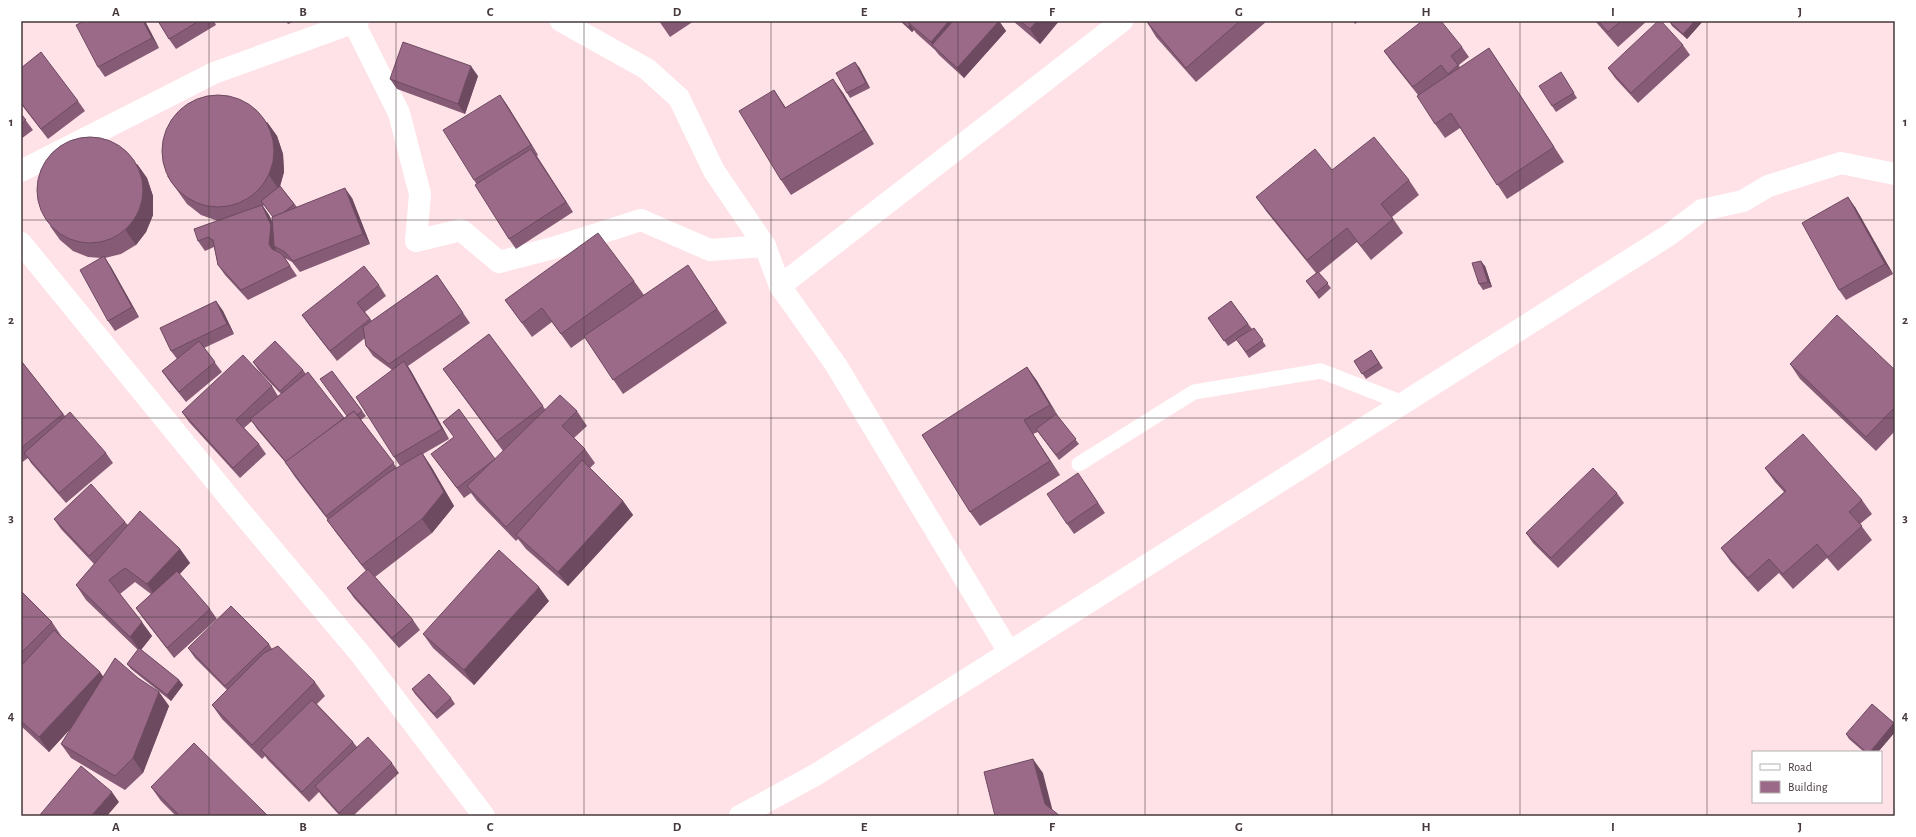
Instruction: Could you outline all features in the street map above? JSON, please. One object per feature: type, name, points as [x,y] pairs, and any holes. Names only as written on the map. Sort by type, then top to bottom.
[{"type":"street","points":[[561,21],[647,69],[678,98],[714,171],[765,246],[780,286],[836,365],[1009,652]]},
{"type":"street","points":[[780,286],[1122,21]]},
{"type":"street","points":[[21,171],[214,73],[356,22],[399,113],[420,194],[416,240],[461,230],[499,262],[553,248],[641,220],[710,250],[765,246]]},
{"type":"street","points":[[740,816],[817,774],[1669,235],[1702,210],[1743,201],[1768,186],[1841,163],[1895,174]]},
{"type":"street","points":[[21,243],[231,500],[362,656],[484,816]]},
{"type":"lane","points":[[1079,464],[1194,392],[1322,371],[1404,403]]},
{"type":"building","points":[[85,21],[143,21],[152,38],[98,67],[76,25]]},
{"type":"building","points":[[158,21],[199,21],[169,39]]},
{"type":"building","points":[[902,21],[911,21],[908,27]]},
{"type":"building","points":[[911,21],[949,21],[931,42],[909,23]]},
{"type":"building","points":[[953,21],[999,21],[957,68],[932,45]]},
{"type":"building","points":[[1020,21],[1037,21],[1030,29]]},
{"type":"building","points":[[1240,21],[1186,68],[1147,22]]},
{"type":"building","points":[[1422,21],[1441,21],[1462,47],[1451,56],[1458,65],[1448,74],[1441,65],[1413,87],[1384,51]]},
{"type":"building","points":[[1598,21],[1621,21],[1608,32]]},
{"type":"building","points":[[1658,21],[1661,21],[1683,45],[1631,93],[1608,68]]},
{"type":"building","points":[[1669,21],[1695,21],[1683,34]]},
{"type":"building","points":[[403,42],[471,66],[458,104],[390,79]]},
{"type":"building","points":[[1489,48],[1554,147],[1497,185],[1451,113],[1435,124],[1417,96]]},
{"type":"building","points":[[41,52],[78,101],[41,129],[21,103],[21,68]]},
{"type":"building","points":[[855,62],[866,83],[847,93],[836,73]]},
{"type":"building","points":[[1561,72],[1574,93],[1552,106],[1539,86]]},
{"type":"building","points":[[833,79],[864,130],[781,180],[739,111],[774,90],[785,108]]},
{"type":"building","points":[[218,95],[239,99],[258,111],[270,130],[274,151],[270,172],[258,191],[239,203],[218,207],[197,203],[178,191],[166,172],[162,151],[166,130],[178,111],[197,99]]},
{"type":"building","points":[[500,95],[531,145],[474,180],[443,130]]},
{"type":"building","points":[[21,114],[26,120],[21,124]]},
{"type":"building","points":[[90,137],[110,141],[128,152],[139,170],[143,190],[139,210],[128,228],[110,239],[90,243],[70,239],[52,228],[41,210],[37,190],[41,170],[52,152],[70,141]]},
{"type":"building","points":[[1374,137],[1409,180],[1381,204],[1393,219],[1361,246],[1347,228],[1307,260],[1256,197],[1315,149],[1332,170]]},
{"type":"building","points":[[531,149],[566,202],[509,239],[475,185]]},
{"type":"building","points":[[280,186],[294,204],[283,213],[273,217],[261,201]]},
{"type":"building","points":[[345,188],[363,234],[293,261],[285,252],[274,246],[272,217]]},
{"type":"building","points":[[1848,197],[1885,264],[1839,290],[1802,223]]},
{"type":"building","points":[[262,205],[271,225],[269,244],[272,249],[282,254],[290,266],[241,290],[218,265],[213,240],[208,237],[198,241],[194,229]]},
{"type":"building","points":[[598,233],[634,281],[561,334],[542,308],[522,323],[505,300]]},
{"type":"building","points":[[104,256],[132,307],[108,321],[80,270]]},
{"type":"building","points":[[1481,261],[1488,282],[1479,284],[1472,263]]},
{"type":"building","points":[[688,265],[717,309],[613,380],[584,336]]},
{"type":"building","points":[[364,266],[379,285],[357,303],[370,319],[330,351],[302,315]]},
{"type":"building","points":[[1318,272],[1328,283],[1316,293],[1306,281]]},
{"type":"building","points":[[437,275],[463,313],[389,364],[366,346],[363,327]]},
{"type":"building","points":[[216,301],[227,324],[171,351],[160,328]]},
{"type":"building","points":[[1231,301],[1248,324],[1224,341],[1208,318]]},
{"type":"building","points":[[1837,315],[1895,370],[1895,407],[1866,437],[1790,364]]},
{"type":"building","points":[[1254,328],[1263,340],[1246,352],[1236,339]]},
{"type":"building","points":[[489,334],[543,406],[497,441],[443,369]]},
{"type":"building","points":[[199,341],[215,362],[179,392],[162,371]]},
{"type":"building","points":[[275,341],[303,370],[280,391],[253,362]]},
{"type":"building","points":[[1371,350],[1379,363],[1362,374],[1354,361]]},
{"type":"building","points":[[243,355],[272,386],[236,420],[259,444],[233,468],[182,412]]},
{"type":"building","points":[[404,361],[442,429],[394,457],[356,397]]},
{"type":"building","points":[[22,362],[63,414],[21,448],[21,363]]},
{"type":"building","points":[[1027,367],[1050,405],[1024,420],[1050,461],[970,512],[922,435]]},
{"type":"building","points":[[332,371],[362,411],[357,415],[354,411],[347,416],[320,379]]},
{"type":"building","points":[[308,372],[344,418],[286,462],[250,419]]},
{"type":"building","points":[[560,395],[577,411],[562,426],[585,449],[506,527],[467,486]]},
{"type":"building","points":[[459,409],[495,459],[457,488],[431,454],[454,437],[443,422]]},
{"type":"building","points":[[354,411],[394,463],[326,516],[285,462]]},
{"type":"building","points":[[70,412],[106,453],[59,493],[24,453]]},
{"type":"building","points":[[1056,414],[1076,439],[1056,455],[1036,429]]},
{"type":"building","points":[[1803,434],[1862,500],[1849,512],[1862,526],[1828,557],[1817,544],[1783,574],[1769,559],[1748,578],[1721,548],[1786,491],[1765,468]]},
{"type":"building","points":[[422,453],[444,492],[422,519],[362,565],[327,520],[388,473]]},
{"type":"building","points":[[582,460],[623,501],[558,572],[516,535]]},
{"type":"building","points":[[1593,468],[1617,493],[1551,558],[1526,533]]},
{"type":"building","points":[[1078,473],[1098,503],[1067,524],[1047,494]]},
{"type":"building","points":[[91,484],[125,522],[89,556],[54,519]]},
{"type":"building","points":[[140,511],[180,549],[147,584],[125,568],[109,580],[142,622],[130,637],[76,585]]},
{"type":"building","points":[[499,550],[539,587],[464,670],[423,634]]},
{"type":"building","points":[[368,569],[413,620],[392,638],[347,588]]},
{"type":"building","points":[[177,571],[210,609],[167,648],[136,608]]},
{"type":"building","points":[[21,591],[52,622],[21,653]]},
{"type":"building","points":[[231,606],[269,644],[225,686],[188,648]]},
{"type":"building","points":[[54,630],[100,672],[39,737],[21,721],[21,666]]},
{"type":"building","points":[[278,646],[315,682],[252,745],[212,705],[264,653]]},
{"type":"building","points":[[139,648],[179,680],[167,695],[127,664]]},
{"type":"building","points":[[115,658],[138,678],[159,692],[133,758],[115,776],[61,744]]},
{"type":"building","points":[[429,674],[451,698],[434,714],[412,689]]},
{"type":"building","points":[[312,700],[353,742],[302,792],[261,750]]},
{"type":"building","points":[[1872,704],[1894,723],[1871,751],[1865,751],[1846,734]]},
{"type":"building","points":[[368,737],[392,763],[339,813],[315,786]]},
{"type":"building","points":[[194,743],[268,816],[180,816],[151,787]]},
{"type":"building","points":[[1033,759],[1045,804],[1060,816],[995,816],[984,772]]},
{"type":"building","points":[[81,766],[112,792],[91,816],[39,816]]}]
